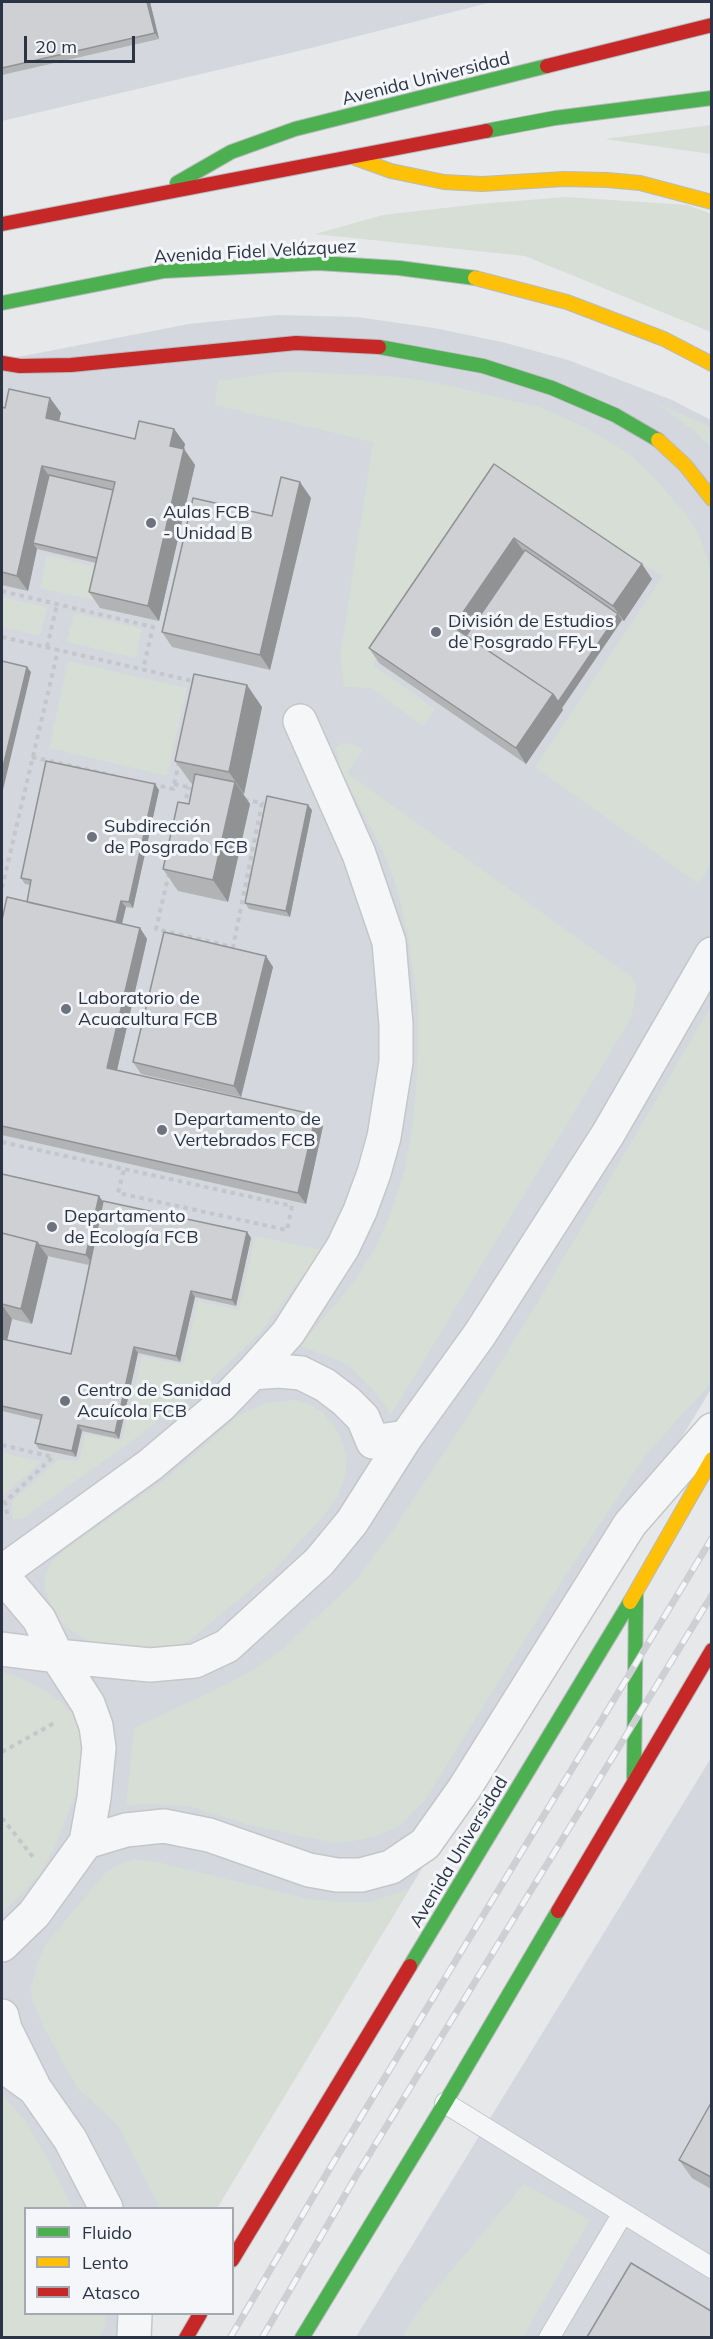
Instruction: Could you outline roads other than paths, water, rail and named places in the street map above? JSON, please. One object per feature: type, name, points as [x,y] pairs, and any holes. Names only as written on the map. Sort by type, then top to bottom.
[{"type":"highway","name":"Avenida Universidad","points":[[160,194],[195,171],[231,152],[284,132],[711,25]]},
{"type":"highway","points":[[2,224],[555,118],[711,98]]},
{"type":"highway","points":[[353,158],[391,171],[444,182],[482,184],[564,179],[608,180],[650,186],[711,202]]},
{"type":"highway","name":"Avenida Fidel Velázquez","points":[[2,303],[164,272],[318,263],[399,268],[481,279],[567,302],[664,339],[711,364]]},
{"type":"highway","points":[[2,363],[20,366],[71,365],[296,344],[388,347],[483,366],[552,388],[615,415],[654,437],[685,465],[711,499]]},
{"type":"highway","name":"Avenida Universidad","points":[[234,2257],[636,1593],[711,1459]]},
{"type":"highway","points":[[634,1779],[636,1593]]},
{"type":"highway","points":[[302,2337],[445,2103],[711,1650]]},
{"type":"highway","points":[[186,2337],[199,2315]]},
{"type":"street","points":[[4,1949],[56,1886],[86,1842],[94,1798],[99,1748],[96,1726],[88,1704],[57,1656],[39,1619],[2,1573],[150,1465],[220,1406],[288,1333],[343,1248],[360,1211],[384,1137],[396,1062],[394,992],[389,942],[359,854],[300,721]]},
{"type":"street","points":[[2,1649],[150,1665],[195,1661],[227,1646],[319,1562],[352,1522],[406,1437],[480,1334],[608,1134],[711,954]]},
{"type":"street","points":[[252,1373],[278,1371],[301,1373],[325,1385],[346,1401],[363,1418],[373,1442],[406,1437]]},
{"type":"street","points":[[86,1842],[126,1830],[164,1826],[209,1835],[309,1870],[337,1875],[361,1875],[392,1867],[425,1844],[464,1789],[630,1524],[711,1430]]},
{"type":"street","points":[[2,2016],[5,2029],[35,2089],[70,2139],[105,2207]]},
{"type":"street","points":[[2,2065],[35,2089]]},
{"type":"street","points":[[134,2337],[135,2315]]},
{"type":"lane","points":[[445,2103],[711,2268]]},
{"type":"lane","points":[[549,2337],[623,2213]]},
{"type":"railway","points":[[230,2338],[333,2163],[712,1538]]},
{"type":"railway","points":[[262,2338],[356,2176],[712,1595]]},
{"type":"place","name":"Aulas FCB - Unidad B","points":[[151,523]]},
{"type":"place","name":"División de Estudios de Posgrado FFyL","points":[[436,632]]},
{"type":"place","name":"Subdirección de Posgrado FCB","points":[[92,837]]},
{"type":"place","name":"Laboratorio de Acuacultura FCB","points":[[66,1009]]},
{"type":"place","name":"Departamento de Vertebrados FCB","points":[[162,1130]]},
{"type":"place","name":"Departamento de Ecología FCB","points":[[52,1227]]},
{"type":"place","name":"Centro de Sanidad Acuícola FCB","points":[[65,1401]]}]
